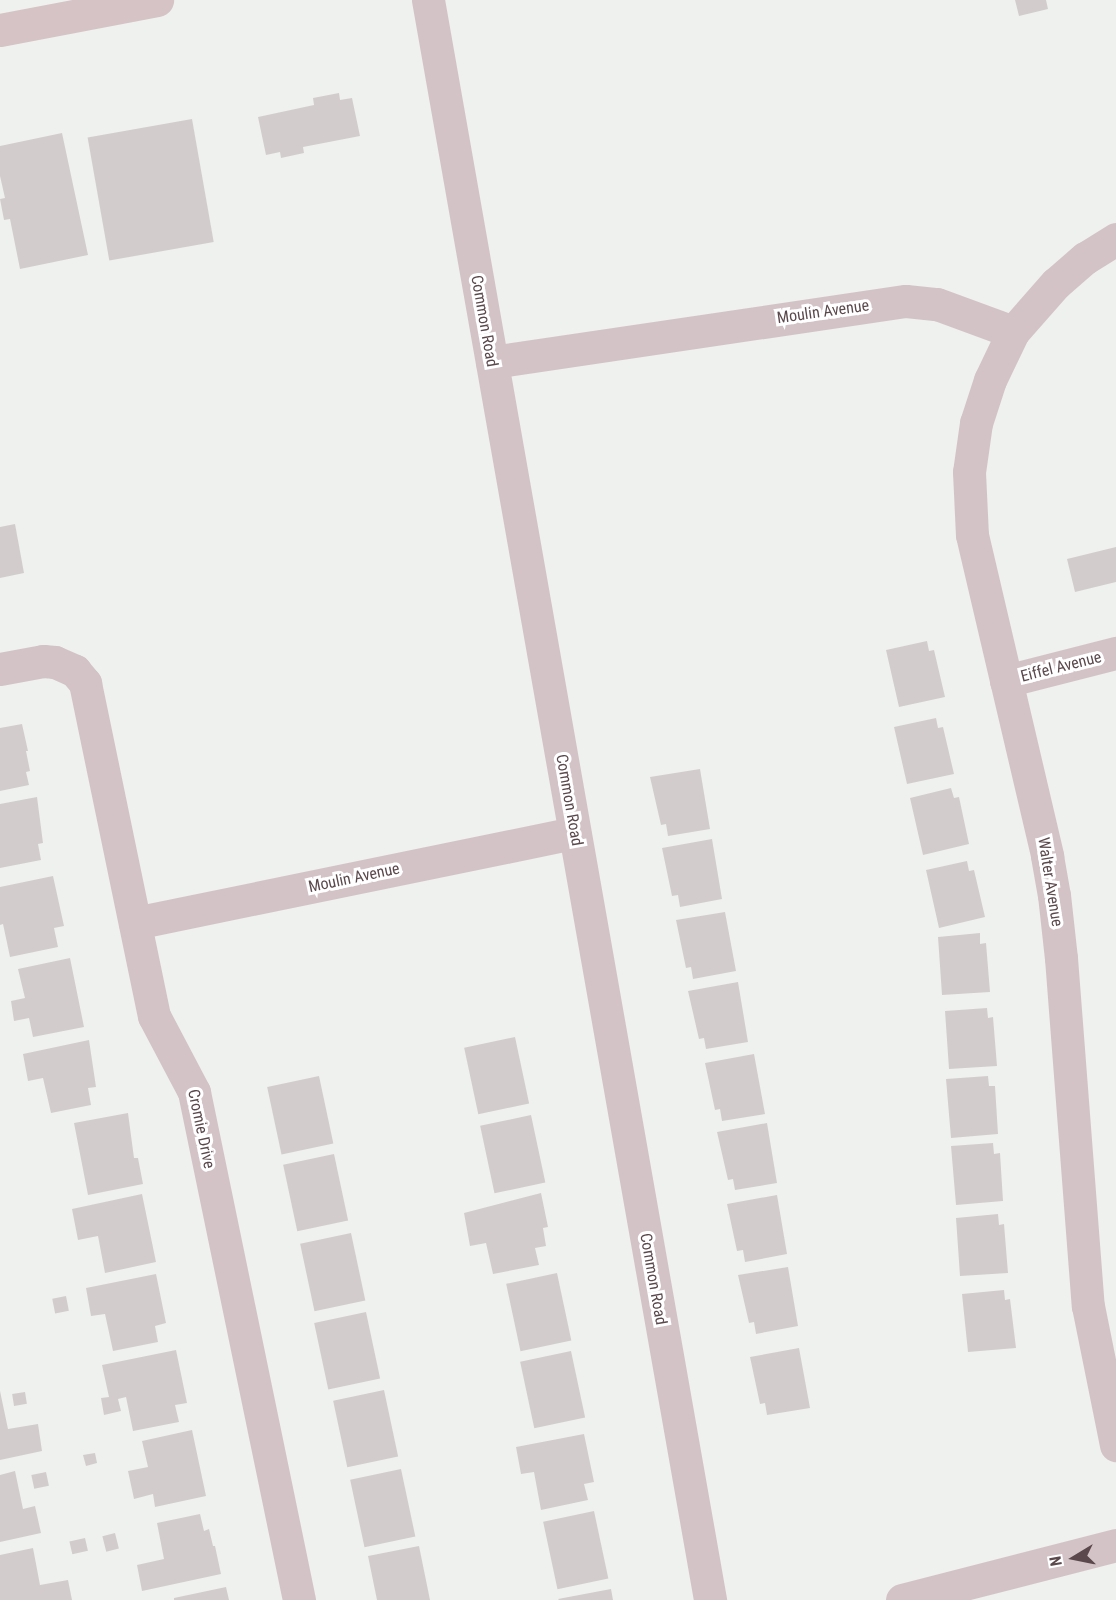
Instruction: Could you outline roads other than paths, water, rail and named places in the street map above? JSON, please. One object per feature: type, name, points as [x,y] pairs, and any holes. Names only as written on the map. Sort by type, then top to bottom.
[{"type":"main road","points":[[0,30],[157,0]]},
{"type":"street","name":"Common Road","points":[[428,0],[710,1600]]},
{"type":"street","points":[[1013,332],[1056,283],[1086,258],[1116,239]]},
{"type":"street","name":"Moulin Avenue","points":[[492,362],[906,301],[937,304],[1013,332]]},
{"type":"street","name":"Walter Avenue","points":[[1013,332],[990,380],[976,423],[969,472],[972,535],[1047,856],[1054,895],[1088,1306],[1116,1445]]},
{"type":"street","name":"Eiffel Avenue","points":[[1006,681],[1116,653]]},
{"type":"street","name":"Cromie Drive","points":[[0,669],[43,661],[55,662],[75,671],[87,690],[154,1016],[194,1092],[299,1600]]},
{"type":"street","name":"Moulin Avenue","points":[[135,923],[574,833]]},
{"type":"street","points":[[902,1600],[1116,1545]]}]
